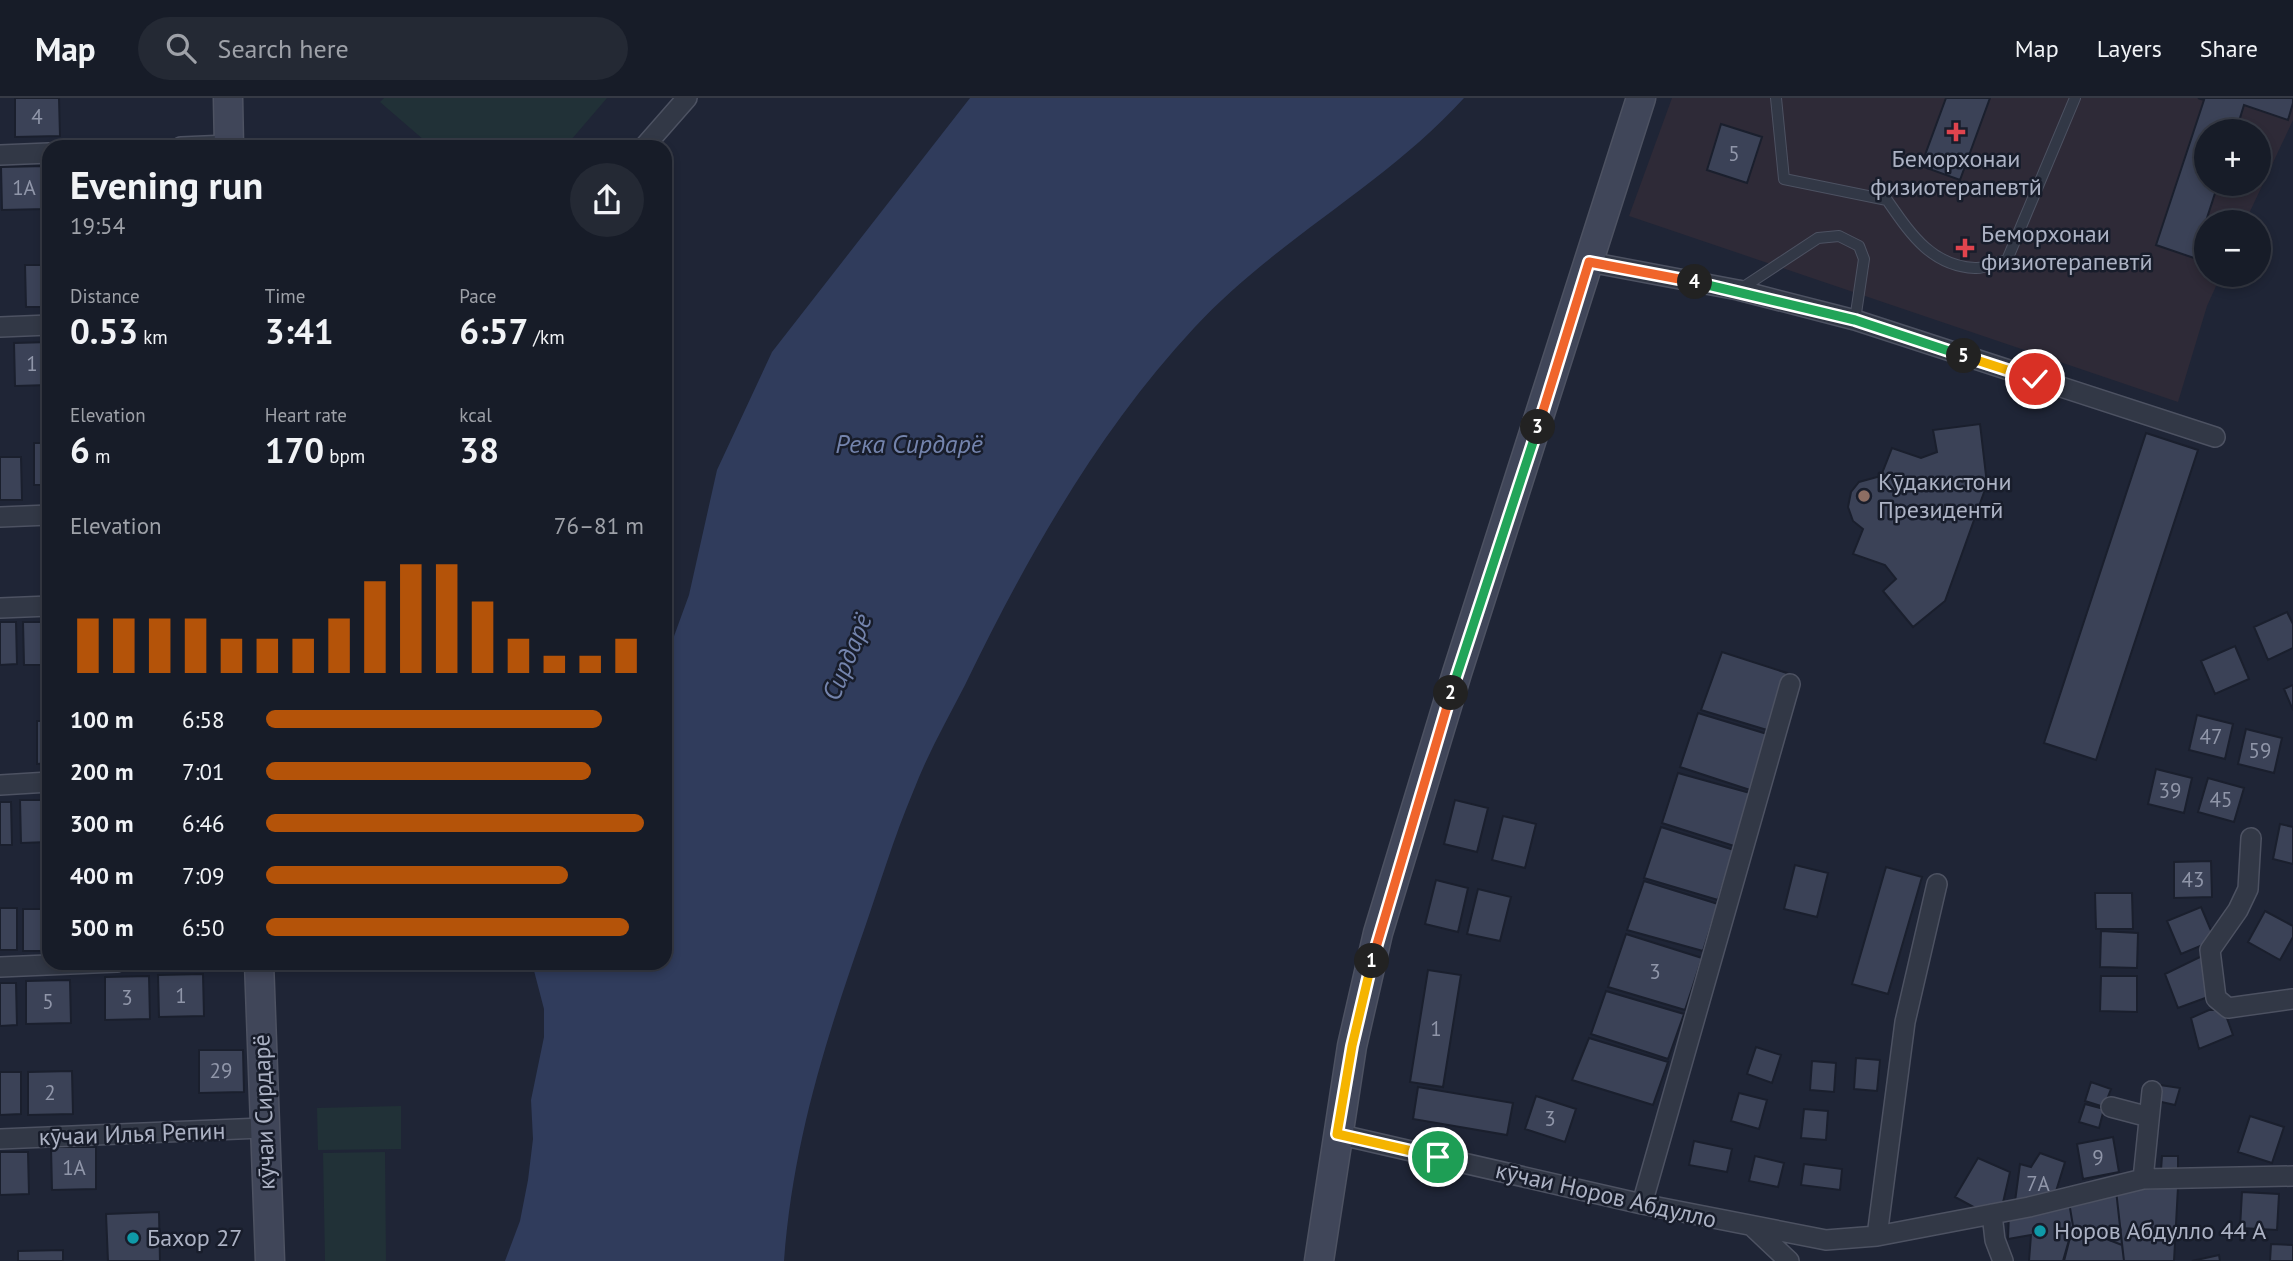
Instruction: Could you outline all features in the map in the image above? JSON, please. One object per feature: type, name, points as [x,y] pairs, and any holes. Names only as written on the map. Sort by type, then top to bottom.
[{"type":"main road","points":[[228,98],[229,140]]},
{"type":"main road","points":[[1305,1261],[1338,1040],[1365,933],[1467,596],[1624,98]]},
{"type":"main road","points":[[1319,1261],[1352,1046],[1378,933],[1457,673],[1641,98]]},
{"type":"main road","name":"кӯчаи Сирдарё","points":[[259,970],[270,1261]]},
{"type":"street","points":[[650,140],[687,98]]},
{"type":"street","points":[[0,155],[42,153]]},
{"type":"street","points":[[1589,262],[1738,290],[1855,320],[2215,438]]},
{"type":"street","points":[[0,327],[42,325]]},
{"type":"street","points":[[0,517],[42,515]]},
{"type":"street","points":[[0,608],[42,606]]},
{"type":"street","points":[[1642,1204],[1790,684]]},
{"type":"street","points":[[0,785],[42,782]]},
{"type":"street","points":[[2251,838],[2248,889],[2238,910],[2210,950],[2216,998],[2228,1008],[2293,999]]},
{"type":"street","points":[[1877,1236],[1905,1022],[1937,884]]},
{"type":"street","points":[[0,967],[42,965]]},
{"type":"street","points":[[2143,1179],[2152,1091]]},
{"type":"street","points":[[2112,1107],[2150,1117]]},
{"type":"street","name":"кӯчаи Илья Репин","points":[[0,1139],[264,1128]]},
{"type":"street","name":"кӯчаи Норов Абдулло","points":[[1337,1134],[1642,1204],[1826,1240],[1877,1236],[1992,1214],[2143,1179],[2293,1176]]},
{"type":"street","points":[[1992,1214],[2003,1261]]},
{"type":"street","points":[[1753,1227],[1789,1261]]},
{"type":"lane","points":[[1776,98],[1784,179],[1887,200],[1908,231],[1934,257],[1976,269],[2007,260],[2075,98]]},
{"type":"lane","points":[[1738,290],[1818,238],[1839,236],[1859,246],[1864,259],[1855,320]]},
{"type":"shaded area","points":[[384,98],[607,98],[571,140],[424,140],[380,102]]},
{"type":"shaded area","name":"Беморхонаи физиотерапевтӣ","points":[[1672,98],[2293,98],[2293,120],[2271,167],[2271,119],[2194,119],[2194,196],[2257,196],[2251,210],[2194,210],[2194,287],[2216,287],[2207,306],[2178,402],[1629,216]]},
{"type":"shaded area","points":[[401,1106],[401,1149],[318,1150],[317,1108]]},
{"type":"shaded area","points":[[385,1152],[386,1261],[325,1261],[323,1153]]},
{"type":"water","name":"Река Сирдарё","points":[[970,98],[1464,98],[1433,130],[1399,159],[1259,267],[1194,328],[1159,368],[1095,453],[1039,544],[931,751],[893,843],[836,1012],[813,1093],[795,1175],[784,1261],[505,1261],[520,1221],[528,1180],[533,1139],[531,1100],[544,1037],[544,1009],[534,970],[672,970],[672,642],[689,595],[717,470],[772,352]]},
{"type":"building","points":[[15,98],[59,98],[60,136],[15,137]]},
{"type":"building","name":"Беморхонаи физиотерапевтй","points":[[1946,98],[1990,98],[1960,180],[1921,166]]},
{"type":"building","points":[[2198,98],[2293,98],[2293,103],[2288,120],[2244,105],[2240,119],[2198,119],[2204,100]]},
{"type":"building","points":[[1721,124],[1762,137],[1747,183],[1707,170]]},
{"type":"building","points":[[2194,130],[2194,196],[2214,196],[2210,210],[2194,210],[2194,258],[2156,245]]},
{"type":"building","points":[[42,166],[42,209],[2,210],[1,167]]},
{"type":"building","points":[[25,265],[42,265],[42,307],[26,307]]},
{"type":"building","points":[[42,342],[42,385],[15,386],[14,343]]},
{"type":"building","points":[[1980,424],[1987,484],[1945,601],[1913,627],[1883,591],[1896,579],[1885,565],[1853,554],[1863,529],[1853,521],[1848,507],[1851,492],[1859,482],[1881,476],[1892,448],[1921,458],[1937,452],[1933,430]]},
{"type":"building","points":[[2146,433],[2198,450],[2096,760],[2044,743]]},
{"type":"building","points":[[34,443],[42,443],[42,485],[34,485]]},
{"type":"building","points":[[0,457],[21,457],[22,500],[0,500]]},
{"type":"building","points":[[2287,612],[2293,624],[2293,648],[2268,660],[2254,627]]},
{"type":"building","points":[[0,622],[16,622],[17,664],[0,665]]},
{"type":"building","points":[[23,622],[42,622],[42,665],[24,665]]},
{"type":"building","points":[[2235,646],[2249,679],[2215,694],[2201,661]]},
{"type":"building","points":[[1722,652],[1787,673],[1767,730],[1701,710]]},
{"type":"building","points":[[2293,685],[2293,710],[2284,689]]},
{"type":"building","points":[[1698,713],[1767,734],[1750,790],[1680,767]]},
{"type":"building","points":[[2197,715],[2233,724],[2225,759],[2189,750]]},
{"type":"building","points":[[37,721],[42,721],[42,764],[37,764]]},
{"type":"building","points":[[2246,729],[2282,738],[2274,773],[2238,764]]},
{"type":"building","points":[[2156,769],[2192,778],[2184,813],[2148,804]]},
{"type":"building","points":[[1678,773],[1750,793],[1734,846],[1662,823]]},
{"type":"building","points":[[2208,778],[2244,788],[2234,822],[2198,812]]},
{"type":"building","points":[[20,800],[42,800],[42,842],[21,843]]},
{"type":"building","points":[[1455,800],[1488,808],[1477,852],[1444,844]]},
{"type":"building","points":[[0,802],[11,802],[12,845],[0,845]]},
{"type":"building","points":[[1503,816],[1536,824],[1525,868],[1492,860]]},
{"type":"building","points":[[2280,824],[2293,827],[2293,864],[2273,859]]},
{"type":"building","points":[[1661,827],[1734,850],[1718,900],[1644,878]]},
{"type":"building","points":[[2211,861],[2212,897],[2174,898],[2174,862]]},
{"type":"building","points":[[1795,865],[1828,873],[1817,917],[1784,909]]},
{"type":"building","points":[[1886,867],[1922,877],[1888,994],[1852,984]]},
{"type":"building","points":[[1436,880],[1468,888],[1458,932],[1425,924]]},
{"type":"building","points":[[1644,881],[1718,904],[1703,951],[1627,930]]},
{"type":"building","points":[[1478,889],[1511,897],[1500,941],[1467,934]]},
{"type":"building","points":[[2095,893],[2132,893],[2133,929],[2096,929]]},
{"type":"building","points":[[2201,907],[2215,940],[2181,954],[2167,921]]},
{"type":"building","points":[[0,908],[17,908],[17,950],[0,950]]},
{"type":"building","points":[[23,909],[42,909],[42,951],[23,951]]},
{"type":"building","points":[[2265,911],[2293,926],[2293,937],[2280,960],[2248,942]]},
{"type":"building","points":[[2101,931],[2138,933],[2137,968],[2100,967]]},
{"type":"building","points":[[1626,934],[1702,958],[1685,1010],[1608,987]]},
{"type":"building","points":[[2206,954],[2208,997],[2178,1008],[2165,974]]},
{"type":"building","points":[[1428,970],[1461,975],[1443,1087],[1410,1082]]},
{"type":"building","points":[[203,974],[204,1016],[159,1017],[158,975]]},
{"type":"building","points":[[149,976],[150,1019],[105,1020],[105,977]]},
{"type":"building","points":[[2101,976],[2137,976],[2137,1012],[2100,1011]]},
{"type":"building","points":[[70,980],[71,1023],[26,1024],[26,981]]},
{"type":"building","points":[[0,983],[16,983],[17,1025],[0,1026]]},
{"type":"building","points":[[1606,991],[1684,1014],[1668,1059],[1591,1034]]},
{"type":"building","points":[[2209,1010],[2224,1010],[2233,1035],[2199,1049],[2191,1018]]},
{"type":"building","points":[[1589,1038],[1668,1062],[1653,1105],[1572,1080]]},
{"type":"building","points":[[1756,1047],[1781,1055],[1772,1083],[1747,1074]]},
{"type":"building","points":[[199,1050],[243,1050],[244,1092],[199,1093]]},
{"type":"building","points":[[1856,1058],[1880,1060],[1877,1091],[1854,1089]]},
{"type":"building","points":[[1812,1061],[1836,1063],[1834,1092],[1810,1090]]},
{"type":"building","points":[[72,1071],[73,1114],[28,1115],[28,1072]]},
{"type":"building","points":[[0,1072],[21,1072],[21,1114],[0,1115]]},
{"type":"building","points":[[2091,1082],[2111,1089],[2104,1107],[2085,1101]]},
{"type":"building","points":[[2160,1085],[2180,1088],[2175,1105],[2157,1101]]},
{"type":"building","points":[[1418,1087],[1513,1103],[1507,1135],[1413,1119]]},
{"type":"building","points":[[1739,1093],[1767,1100],[1759,1129],[1731,1121]]},
{"type":"building","points":[[1536,1096],[1576,1109],[1565,1142],[1525,1129]]},
{"type":"building","points":[[2085,1104],[2104,1109],[2099,1128],[2079,1122]]},
{"type":"building","points":[[1804,1109],[1828,1111],[1826,1140],[1801,1138]]},
{"type":"building","points":[[2250,1116],[2284,1127],[2272,1163],[2238,1152]]},
{"type":"building","points":[[2113,1137],[2119,1172],[2083,1179],[2077,1144]]},
{"type":"building","points":[[1694,1141],[1732,1149],[1727,1172],[1689,1165]]},
{"type":"building","points":[[51,1147],[96,1147],[96,1189],[52,1190]]},
{"type":"building","points":[[0,1152],[28,1152],[29,1194],[0,1195]]},
{"type":"building","points":[[2040,1153],[2065,1162],[2053,1201],[2014,1209],[2020,1164],[2031,1167]]},
{"type":"building","points":[[1755,1156],[1784,1163],[1778,1187],[1749,1181]]},
{"type":"building","points":[[2162,1156],[2178,1156],[2178,1171],[2161,1170]]},
{"type":"building","points":[[1978,1158],[2010,1172],[2002,1207],[1979,1210],[1955,1197]]},
{"type":"building","points":[[1804,1164],[1842,1169],[1840,1190],[1801,1185]]},
{"type":"building","points":[[2178,1187],[2174,1261],[2124,1261],[2116,1190]]},
{"type":"building","points":[[2116,1190],[2122,1245],[2073,1226],[2069,1202]]},
{"type":"building","points":[[2242,1192],[2279,1194],[2277,1230],[2240,1228]]},
{"type":"building","name":"Норов Абдулло 44 А","points":[[2069,1202],[2073,1226],[2064,1261],[2029,1261],[2031,1235],[2008,1239],[2009,1211]]},
{"type":"building","name":"Бахор 27","points":[[159,1212],[160,1261],[108,1261],[106,1214]]},
{"type":"building","points":[[2073,1226],[2122,1245],[2124,1261],[2063,1261]]},
{"type":"building","points":[[2271,1244],[2293,1245],[2293,1261],[2270,1261]]},
{"type":"building","points":[[63,1250],[63,1261],[18,1261],[18,1251]]},
{"type":"building","points":[[2219,1255],[2220,1261],[2192,1261]]},
{"type":"place","name":"Беморхонаи физиотерапевтй","points":[[1956,132]]},
{"type":"place","name":"Беморхонаи физиотерапевтӣ","points":[[1965,248]]},
{"type":"place","name":"Кӯдакистони Президентӣ","points":[[1864,496]]},
{"type":"place","name":"Норов Абдулло 44 А","points":[[2040,1231]]},
{"type":"place","name":"Бахор 27","points":[[133,1238]]},
{"type":"route","points":[[1438,1157],[1337,1134],[1352,1046],[1378,933],[1457,673],[1589,262],[1738,290],[1855,320],[2035,379]]},
{"type":"water label","name":"Сирдарё","points":[[847,657]]}]
